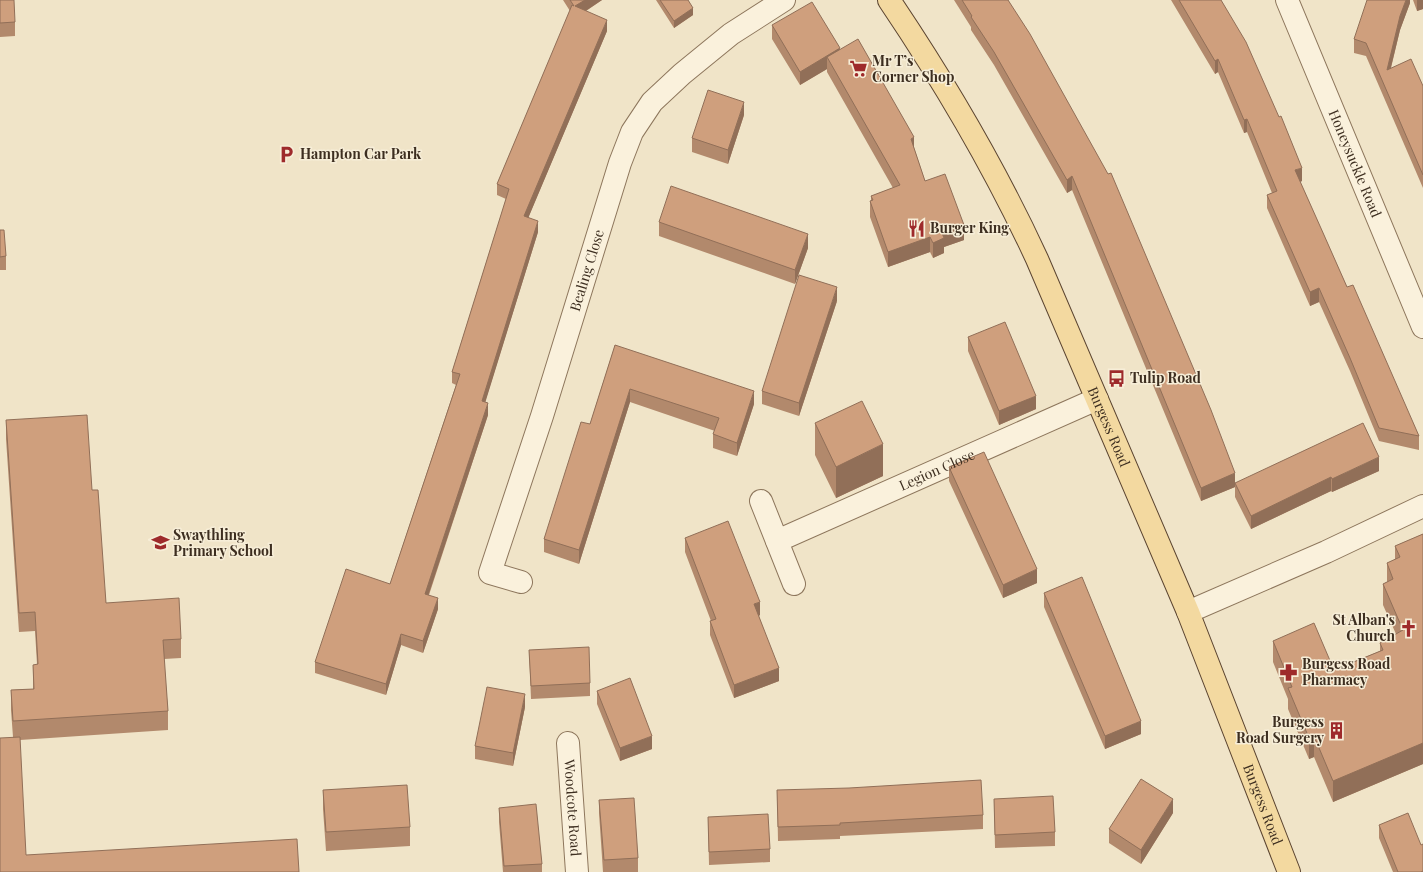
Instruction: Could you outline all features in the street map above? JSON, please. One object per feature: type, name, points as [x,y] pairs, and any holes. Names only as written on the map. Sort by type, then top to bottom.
[{"type":"main road","name":"Burgess Road","points":[[889,0],[960,110],[1010,202],[1097,399],[1188,612],[1289,872]]},
{"type":"street","name":"Bealing Close","points":[[521,582],[490,573],[542,416],[620,163],[632,132],[652,102],[682,74],[731,34],[784,0]]},
{"type":"street","name":"Honeysuckle Road","points":[[1287,0],[1423,327]]},
{"type":"street","name":"Legion Close","points":[[777,541],[1097,399]]},
{"type":"street","points":[[761,501],[794,584]]},
{"type":"street","points":[[1188,612],[1311,558],[1423,506]]},
{"type":"street","name":"Woodcote Road","points":[[568,744],[577,872]]},
{"type":"building","points":[[0,0],[14,0],[15,22],[0,23]]},
{"type":"building","points":[[570,0],[585,0],[575,6],[607,20],[524,216],[538,221],[482,401],[488,403],[425,594],[438,598],[423,641],[401,634],[386,684],[315,662],[346,569],[390,584],[460,374],[452,372],[509,189],[497,184],[572,5],[574,6]]},
{"type":"building","points":[[660,0],[688,0],[693,8],[674,21]]},
{"type":"building","points":[[962,0],[1008,0],[1030,34],[1108,174],[1111,173],[1211,410],[1235,473],[1201,488],[1072,176],[1067,180],[994,52],[971,17],[972,16]]},
{"type":"building","points":[[1179,0],[1221,0],[1246,42],[1279,117],[1281,116],[1302,168],[1295,170],[1347,287],[1353,285],[1419,436],[1379,428],[1319,288],[1310,292],[1267,195],[1277,191],[1247,119],[1244,120],[1218,59],[1215,61]]},
{"type":"building","points":[[1367,0],[1406,0],[1400,16],[1387,70],[1411,59],[1423,86],[1423,175],[1366,43],[1354,39]]},
{"type":"building","points":[[812,2],[840,48],[800,72],[772,25]]},
{"type":"building","points":[[858,39],[914,137],[911,139],[925,181],[945,174],[964,225],[942,233],[944,238],[933,243],[930,237],[888,252],[870,201],[873,200],[871,196],[900,185],[827,57]]},
{"type":"building","points":[[708,90],[744,102],[728,150],[692,138]]},
{"type":"building","points":[[671,186],[808,234],[795,270],[659,222]]},
{"type":"building","points":[[0,230],[4,230],[6,256],[0,257]]},
{"type":"building","points":[[799,275],[837,287],[799,403],[762,391]]},
{"type":"building","points":[[1005,322],[1036,396],[999,411],[968,337]]},
{"type":"building","points":[[615,345],[754,391],[737,443],[713,434],[719,418],[630,389],[579,550],[544,539],[581,422],[590,424]]},
{"type":"building","points":[[862,401],[883,444],[836,467],[815,423]]},
{"type":"building","points":[[87,415],[92,490],[98,490],[106,603],[179,598],[181,639],[163,640],[168,711],[13,721],[11,690],[34,689],[33,665],[38,664],[35,612],[19,613],[6,420]]},
{"type":"building","points":[[1363,423],[1379,457],[1332,479],[1331,477],[1251,516],[1235,483]]},
{"type":"building","points":[[984,452],[1037,569],[1003,585],[949,467]]},
{"type":"building","points":[[728,521],[760,602],[754,604],[779,668],[734,685],[710,621],[716,619],[685,538]]},
{"type":"building","points":[[1423,534],[1423,743],[1333,781],[1314,736],[1309,738],[1288,688],[1292,687],[1273,641],[1314,623],[1334,670],[1383,650],[1380,643],[1403,630],[1383,584],[1393,579],[1387,563],[1400,557],[1395,546]]},
{"type":"building","points":[[1082,577],[1141,721],[1105,736],[1044,593]]},
{"type":"building","points":[[589,647],[590,683],[531,686],[529,650]]},
{"type":"building","points":[[630,678],[652,736],[620,748],[597,691]]},
{"type":"building","points":[[487,687],[525,694],[513,753],[475,746]]},
{"type":"building","points":[[20,737],[26,855],[297,839],[299,872],[0,872],[0,738]]},
{"type":"building","points":[[1141,779],[1173,799],[1141,850],[1109,829]]},
{"type":"building","points":[[981,780],[983,815],[840,823],[840,825],[778,827],[777,790],[849,788]]},
{"type":"building","points":[[407,785],[410,827],[326,832],[323,790]]},
{"type":"building","points":[[1053,796],[1055,832],[995,835],[994,799]]},
{"type":"building","points":[[634,798],[638,858],[604,860],[599,800]]},
{"type":"building","points":[[536,804],[542,864],[504,866],[499,808]]},
{"type":"building","points":[[1408,813],[1421,845],[1423,844],[1423,871],[1421,872],[1398,872],[1379,825]]},
{"type":"building","points":[[768,814],[770,849],[709,852],[708,817]]},
{"type":"place","name":"Mr T’s Corner Shop","points":[[859,69]]},
{"type":"place","name":"Hampton Car Park","points":[[287,154]]},
{"type":"place","name":"Burger King","points":[[917,228]]},
{"type":"place","name":"Tulip Road","points":[[1117,378]]},
{"type":"place","name":"Swaythling Primary School","points":[[160,543]]},
{"type":"place","name":"St Alban's Church","points":[[1408,628]]},
{"type":"place","name":"Burgess Road Pharmacy","points":[[1289,672]]},
{"type":"place","name":"Burgess Road Surgery","points":[[1337,730]]}]
